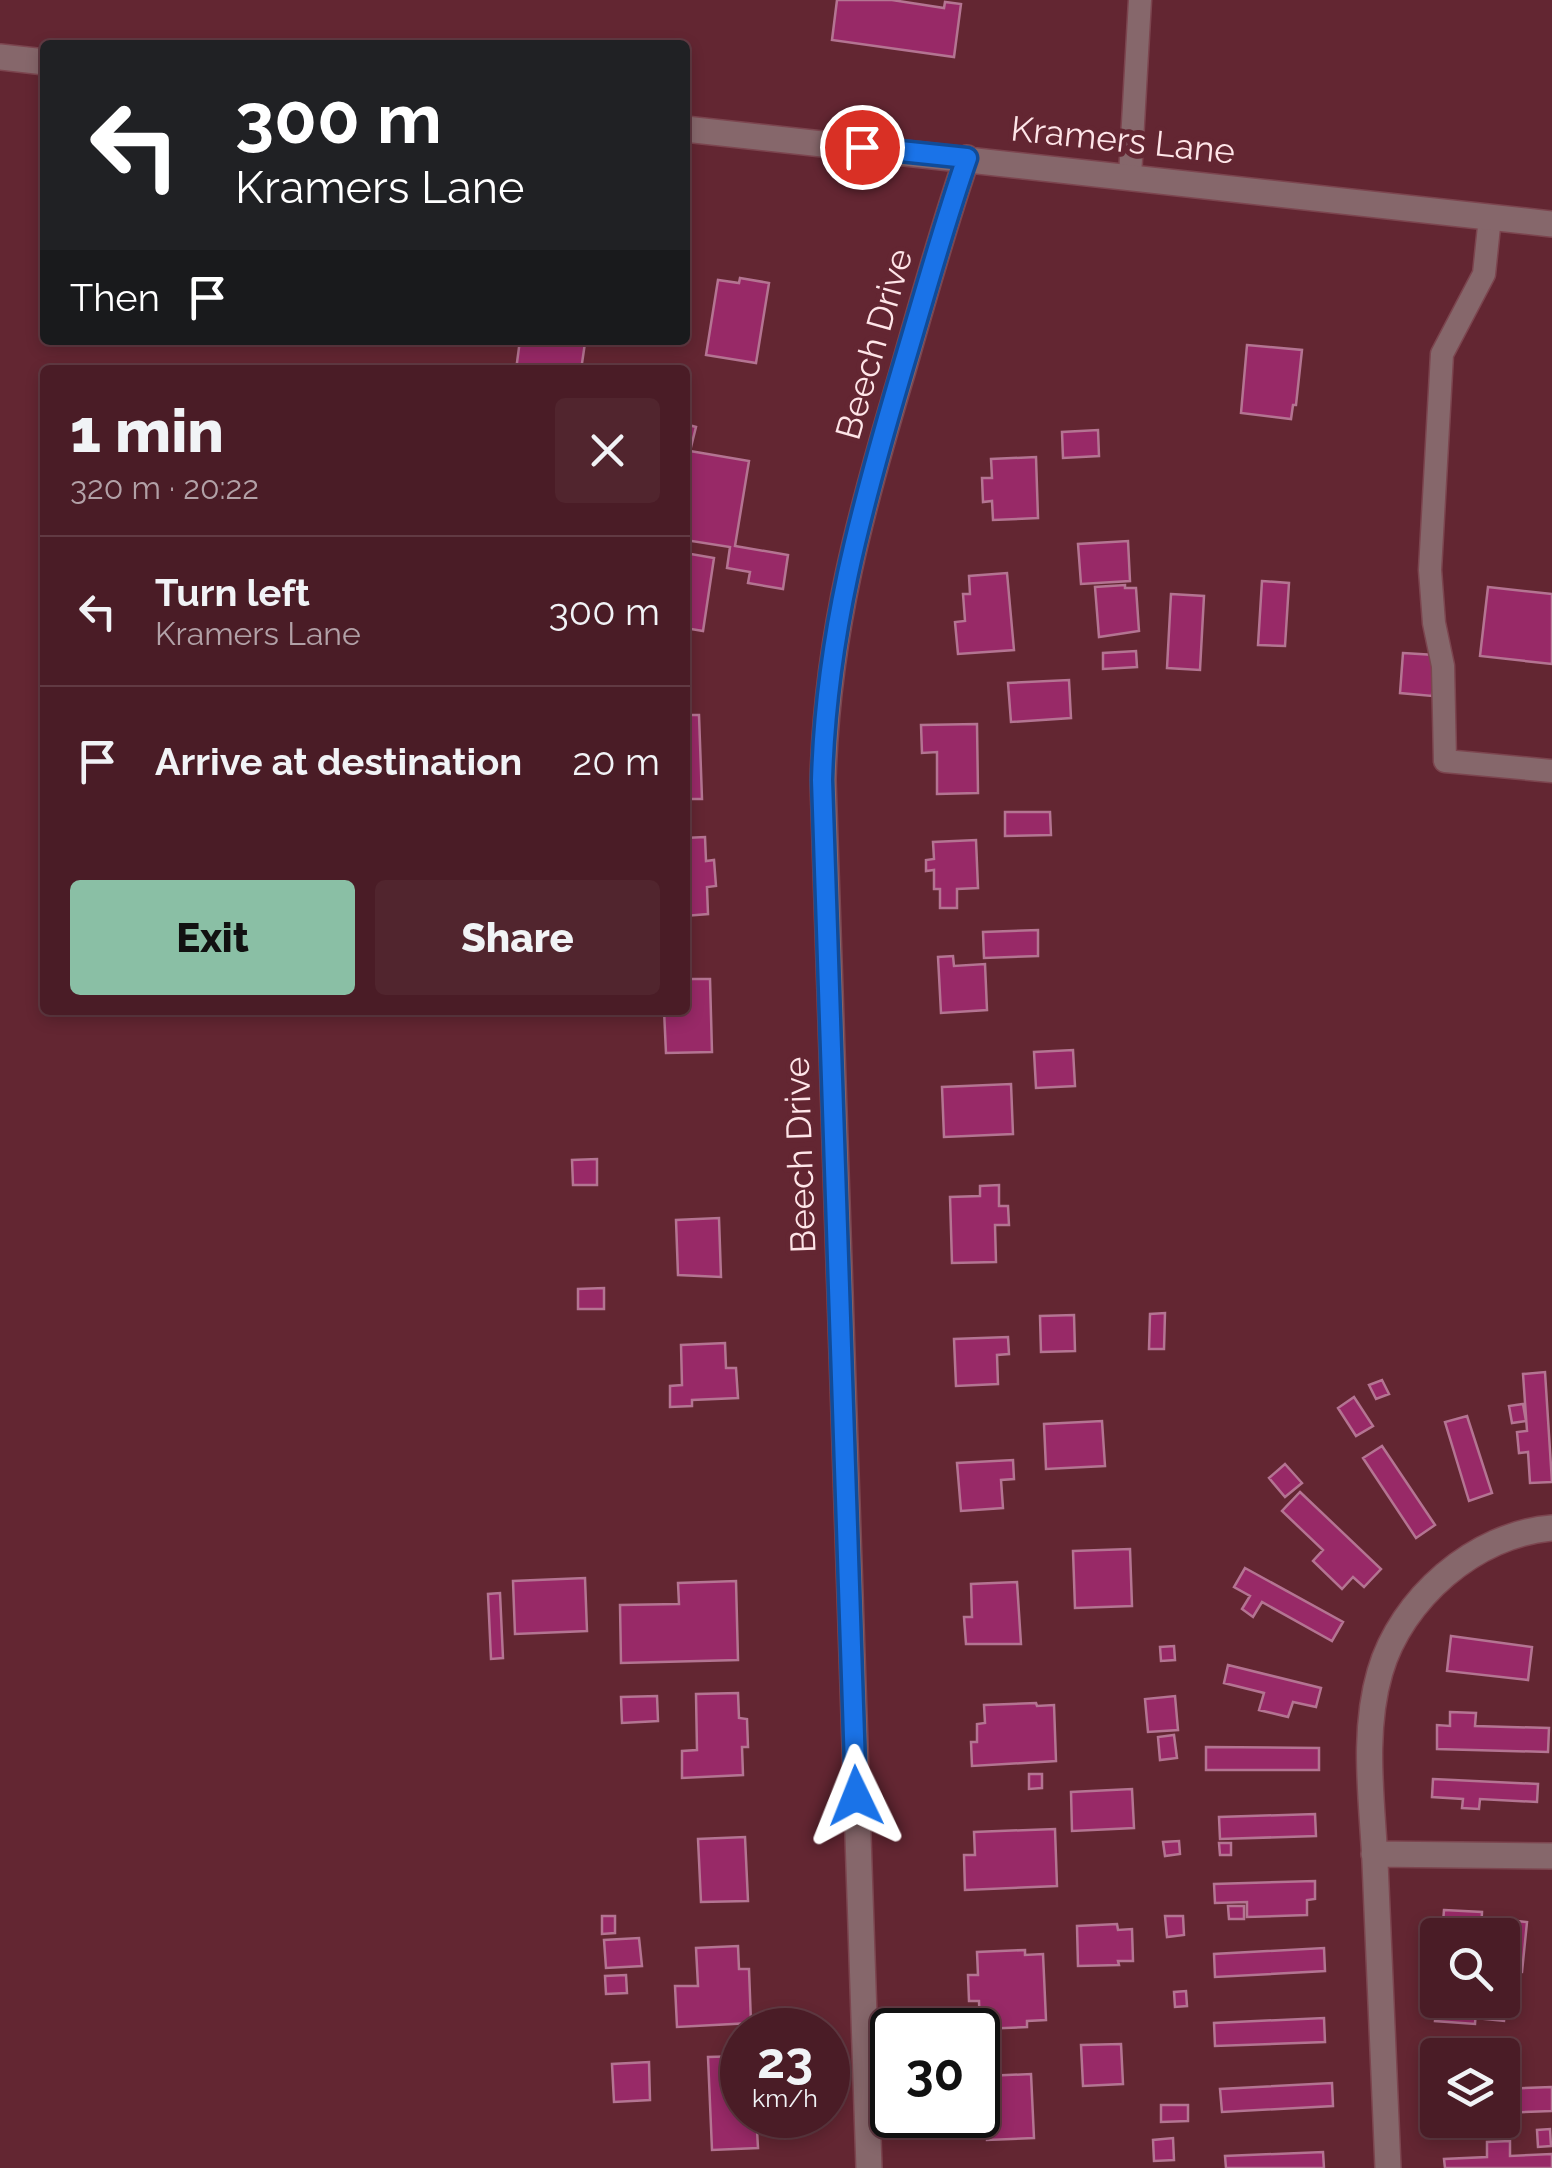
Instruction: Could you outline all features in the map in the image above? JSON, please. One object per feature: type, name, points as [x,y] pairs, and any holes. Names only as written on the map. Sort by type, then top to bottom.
[{"type":"street","points":[[0,57],[40,61]]},
{"type":"street","name":"Kramers Lane","points":[[690,129],[1552,224]]},
{"type":"street","name":"Beech Drive","points":[[870,2168],[822,780],[824,725],[831,654],[848,568],[880,445],[967,158]]},
{"type":"street","points":[[1388,2168],[1370,1744],[1372,1708],[1380,1673],[1402,1624],[1435,1584],[1472,1555],[1497,1543],[1552,1528]]},
{"type":"street","points":[[1374,1854],[1552,1856]]},
{"type":"lane","points":[[1130,176],[1140,0]]},
{"type":"lane","points":[[1490,217],[1484,274],[1442,354],[1430,570],[1442,666],[1445,761],[1552,770]]},
{"type":"building","points":[[837,0],[892,0],[944,8],[945,2],[961,4],[954,57],[832,40]]},
{"type":"building","points":[[740,278],[769,283],[756,363],[706,355],[718,280],[739,283]]},
{"type":"building","points":[[519,345],[585,345],[582,365],[517,365]]},
{"type":"building","points":[[1247,345],[1302,350],[1291,419],[1241,413]]},
{"type":"building","points":[[690,425],[696,427],[690,447]]},
{"type":"building","points":[[1098,430],[1099,456],[1063,458],[1062,432]]},
{"type":"building","points":[[690,451],[749,461],[735,546],[788,555],[783,589],[748,583],[750,572],[727,568],[730,547],[690,541]]},
{"type":"building","points":[[1036,457],[1038,518],[993,520],[992,501],[983,502],[982,478],[992,478],[991,459]]},
{"type":"building","points":[[1128,541],[1130,581],[1081,584],[1078,544]]},
{"type":"building","points":[[690,554],[714,558],[703,631],[690,629]]},
{"type":"building","points":[[1007,573],[1014,650],[958,654],[955,622],[965,621],[963,594],[970,594],[969,576]]},
{"type":"building","points":[[1262,581],[1289,583],[1285,646],[1258,645]]},
{"type":"building","points":[[1095,587],[1136,588],[1139,631],[1099,637]]},
{"type":"building","points":[[1488,587],[1552,594],[1552,664],[1480,656]]},
{"type":"building","points":[[1171,594],[1204,596],[1200,670],[1167,668]]},
{"type":"building","points":[[1136,651],[1137,667],[1103,669],[1103,653]]},
{"type":"building","points":[[1403,653],[1435,655],[1432,696],[1400,693]]},
{"type":"building","points":[[1069,680],[1071,718],[1011,722],[1008,683]]},
{"type":"building","points":[[690,715],[699,715],[702,799],[690,799]]},
{"type":"building","points":[[977,724],[978,793],[937,794],[937,752],[922,753],[921,725]]},
{"type":"building","points":[[1005,812],[1050,812],[1051,835],[1005,836]]},
{"type":"building","points":[[705,837],[706,861],[714,860],[716,886],[707,887],[708,914],[690,916],[690,838]]},
{"type":"building","points":[[976,840],[978,888],[957,889],[957,908],[940,908],[934,870],[926,871],[926,860],[934,859],[933,842]]},
{"type":"building","points":[[1038,930],[1038,956],[984,958],[983,932]]},
{"type":"building","points":[[953,956],[954,966],[985,964],[987,1010],[941,1013],[938,957]]},
{"type":"building","points":[[690,979],[710,979],[712,1052],[666,1053],[664,1015],[690,1015]]},
{"type":"building","points":[[1073,1050],[1075,1086],[1036,1088],[1034,1052]]},
{"type":"building","points":[[1011,1084],[1013,1134],[944,1137],[942,1087]]},
{"type":"building","points":[[597,1159],[597,1185],[573,1185],[572,1160]]},
{"type":"building","points":[[999,1185],[999,1206],[1008,1206],[1009,1225],[995,1225],[996,1262],[952,1263],[950,1197],[980,1196],[980,1186]]},
{"type":"building","points":[[719,1218],[721,1277],[678,1275],[676,1220]]},
{"type":"building","points":[[604,1288],[604,1309],[578,1309],[578,1289]]},
{"type":"building","points":[[1165,1313],[1164,1349],[1149,1349],[1150,1314]]},
{"type":"building","points":[[1074,1315],[1075,1351],[1041,1352],[1040,1316]]},
{"type":"building","points":[[1008,1337],[1009,1354],[997,1355],[998,1384],[956,1386],[954,1339]]},
{"type":"building","points":[[725,1343],[726,1368],[736,1368],[738,1398],[692,1400],[692,1406],[670,1407],[670,1386],[682,1385],[681,1345]]},
{"type":"building","points":[[1545,1372],[1552,1482],[1530,1483],[1528,1452],[1519,1453],[1517,1432],[1527,1431],[1523,1374]]},
{"type":"building","points":[[1382,1380],[1389,1394],[1376,1399],[1369,1385]]},
{"type":"building","points":[[1354,1397],[1373,1426],[1356,1436],[1338,1408]]},
{"type":"building","points":[[1523,1404],[1526,1421],[1512,1423],[1509,1406]]},
{"type":"building","points":[[1467,1416],[1492,1493],[1469,1501],[1445,1422]]},
{"type":"building","points":[[1102,1421],[1105,1466],[1046,1469],[1044,1424]]},
{"type":"building","points":[[1382,1446],[1435,1525],[1416,1538],[1363,1458]]},
{"type":"building","points":[[1013,1460],[1014,1479],[1001,1480],[1003,1508],[961,1511],[957,1463]]},
{"type":"building","points":[[1285,1464],[1302,1483],[1285,1497],[1269,1478]]},
{"type":"building","points":[[1300,1492],[1381,1569],[1364,1587],[1353,1577],[1342,1589],[1313,1561],[1323,1550],[1282,1511]]},
{"type":"building","points":[[1130,1549],[1132,1606],[1075,1608],[1073,1551]]},
{"type":"building","points":[[1245,1568],[1343,1622],[1332,1641],[1262,1602],[1253,1617],[1242,1609],[1250,1596],[1234,1587]]},
{"type":"building","points":[[585,1578],[587,1631],[515,1634],[513,1581]]},
{"type":"building","points":[[736,1581],[738,1660],[621,1663],[620,1605],[679,1604],[678,1583]]},
{"type":"building","points":[[1017,1582],[1021,1644],[966,1644],[964,1617],[972,1617],[971,1584]]},
{"type":"building","points":[[500,1593],[503,1658],[491,1659],[488,1594]]},
{"type":"building","points":[[1451,1636],[1532,1647],[1528,1680],[1447,1671]]},
{"type":"building","points":[[1174,1646],[1175,1660],[1161,1661],[1160,1647]]},
{"type":"building","points":[[1228,1665],[1321,1688],[1316,1707],[1293,1702],[1288,1717],[1259,1710],[1264,1693],[1224,1683]]},
{"type":"building","points":[[738,1693],[739,1718],[747,1719],[743,1775],[682,1778],[682,1751],[697,1750],[696,1694]]},
{"type":"building","points":[[657,1696],[658,1721],[622,1723],[621,1697]]},
{"type":"building","points":[[1175,1696],[1178,1730],[1148,1732],[1145,1699]]},
{"type":"building","points":[[984,1705],[1054,1705],[1056,1761],[972,1766],[971,1742],[977,1742],[977,1724],[985,1723]]},
{"type":"building","points":[[1450,1712],[1476,1713],[1475,1726],[1549,1728],[1548,1752],[1437,1749],[1437,1725],[1450,1726]]},
{"type":"building","points":[[1174,1735],[1177,1758],[1160,1760],[1158,1737]]},
{"type":"building","points":[[1206,1747],[1319,1748],[1319,1770],[1206,1770]]},
{"type":"building","points":[[1029,1774],[1042,1774],[1042,1788],[1029,1789]]},
{"type":"building","points":[[1433,1779],[1538,1784],[1537,1802],[1480,1799],[1479,1809],[1462,1808],[1463,1799],[1432,1797]]},
{"type":"building","points":[[1132,1789],[1134,1828],[1072,1831],[1071,1792]]},
{"type":"building","points":[[1315,1814],[1316,1836],[1220,1839],[1219,1817]]},
{"type":"building","points":[[1055,1829],[1057,1886],[965,1890],[964,1855],[975,1855],[974,1832]]},
{"type":"building","points":[[745,1837],[748,1901],[701,1902],[698,1839]]},
{"type":"building","points":[[1179,1841],[1180,1854],[1165,1856],[1163,1842]]},
{"type":"building","points":[[1219,1843],[1231,1843],[1231,1855],[1220,1855]]},
{"type":"building","points":[[1315,1881],[1315,1899],[1307,1900],[1307,1915],[1247,1917],[1247,1902],[1215,1903],[1214,1884]]},
{"type":"building","points":[[1228,1906],[1244,1906],[1244,1919],[1229,1919]]},
{"type":"building","points":[[1444,1910],[1482,1912],[1482,1918],[1443,1918]]},
{"type":"building","points":[[602,1916],[615,1916],[615,1933],[602,1934]]},
{"type":"building","points":[[1165,1916],[1183,1916],[1184,1935],[1167,1937]]},
{"type":"building","points":[[1520,1921],[1527,1922],[1520,1972]]},
{"type":"building","points":[[1117,1924],[1118,1930],[1132,1929],[1133,1961],[1078,1966],[1077,1926]]},
{"type":"building","points":[[639,1938],[642,1966],[606,1968],[604,1940]]},
{"type":"building","points":[[738,1946],[739,1969],[749,1969],[750,2008],[720,2008],[720,2025],[677,2027],[675,1986],[698,1986],[696,1948]]},
{"type":"building","points":[[1324,1948],[1325,1971],[1215,1977],[1214,1954]]},
{"type":"building","points":[[1025,1950],[1025,1955],[1043,1954],[1046,2020],[1027,2021],[1027,2027],[1000,2028],[1000,2008],[979,2008],[979,2001],[969,2001],[968,1975],[978,1975],[977,1952]]},
{"type":"building","points":[[626,1975],[627,1993],[606,1994],[605,1976]]},
{"type":"building","points":[[1186,1991],[1187,2006],[1175,2007],[1174,1992]]},
{"type":"building","points":[[1324,2018],[1325,2042],[1215,2046],[1214,2023]]},
{"type":"building","points":[[1435,2018],[1475,2018],[1475,2024],[1435,2021]]},
{"type":"building","points":[[1121,2044],[1123,2084],[1083,2086],[1081,2045]]},
{"type":"building","points":[[708,2057],[720,2057],[720,2138],[757,2138],[758,2148],[712,2150]]},
{"type":"building","points":[[649,2062],[650,2100],[614,2102],[612,2064]]},
{"type":"building","points":[[1031,2074],[1034,2138],[987,2140],[1000,2138],[1000,2075]]},
{"type":"building","points":[[1332,2083],[1333,2106],[1222,2112],[1220,2089]]},
{"type":"building","points":[[1552,2087],[1552,2111],[1520,2112],[1520,2088]]},
{"type":"building","points":[[1161,2105],[1188,2105],[1188,2121],[1161,2122]]},
{"type":"building","points":[[1550,2129],[1551,2146],[1538,2147],[1537,2130]]},
{"type":"building","points":[[1173,2138],[1174,2160],[1154,2161],[1153,2140]]},
{"type":"building","points":[[1510,2141],[1510,2156],[1552,2154],[1552,2168],[1445,2168],[1444,2159],[1487,2157],[1487,2142]]},
{"type":"building","points":[[1323,2152],[1324,2168],[1226,2168],[1225,2156]]},
{"type":"route","points":[[856,1796],[822,780],[824,725],[829,671],[848,568],[880,445],[967,158],[862,147]]}]
